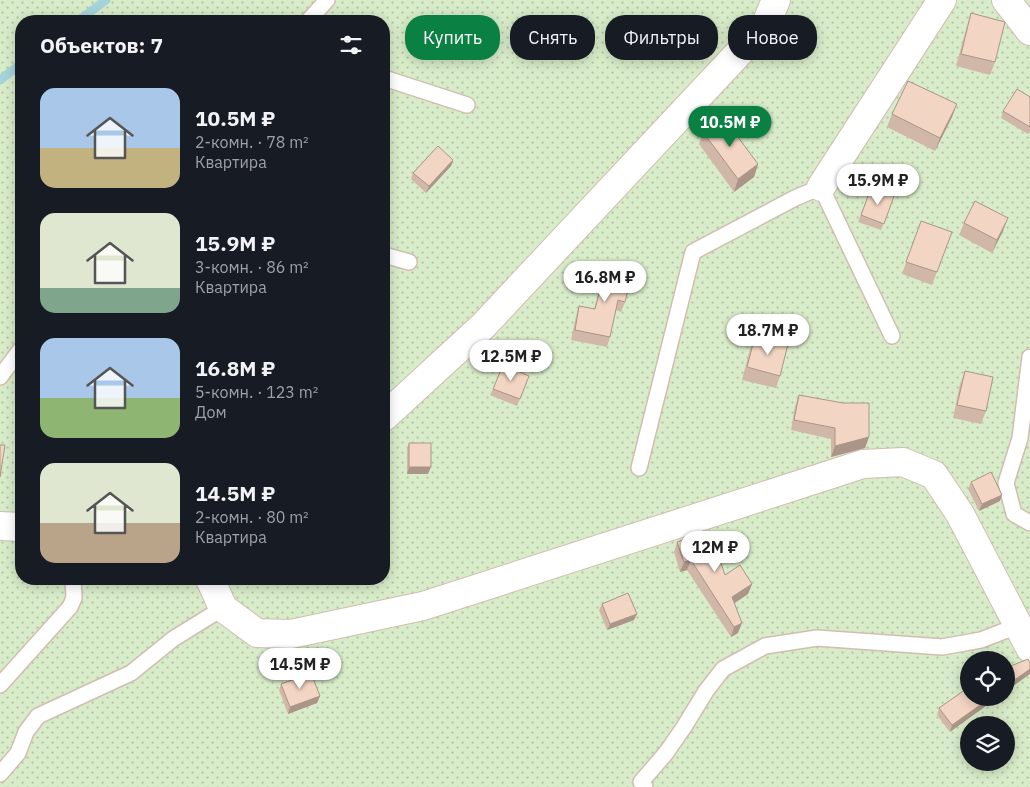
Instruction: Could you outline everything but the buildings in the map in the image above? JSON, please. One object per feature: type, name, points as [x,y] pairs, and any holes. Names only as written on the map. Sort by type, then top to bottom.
[{"type":"street","points":[[390,411],[483,326],[766,24],[776,0]]},
{"type":"street","points":[[821,187],[942,0]]},
{"type":"street","points":[[1006,0],[1030,32]]},
{"type":"street","points":[[213,585],[223,608],[257,633],[291,634],[423,606],[863,464],[903,462],[934,475],[960,514],[1024,637]]},
{"type":"street","points":[[0,526],[15,527]]},
{"type":"lane","points":[[313,15],[327,0]]},
{"type":"lane","points":[[390,80],[467,104]]},
{"type":"lane","points":[[639,468],[693,252],[795,198],[821,187],[892,336]]},
{"type":"lane","points":[[390,257],[409,262]]},
{"type":"lane","points":[[0,377],[15,357]]},
{"type":"lane","points":[[1030,357],[1020,438],[1006,483],[1014,514],[1030,522]]},
{"type":"lane","points":[[0,685],[70,607],[74,598],[73,585]]},
{"type":"lane","points":[[0,774],[18,753],[26,732],[38,716],[131,673],[173,639],[223,608]]},
{"type":"lane","points":[[638,785],[666,753],[706,691],[723,669],[765,646],[817,638],[942,647],[981,640],[1024,637]]},
{"type":"green space","points":[[0,0],[1030,0],[1030,787],[0,787]]},
{"type":"waterway","points":[[86,15],[106,0]]},
{"type":"waterway","points":[[0,80],[15,69]]}]
